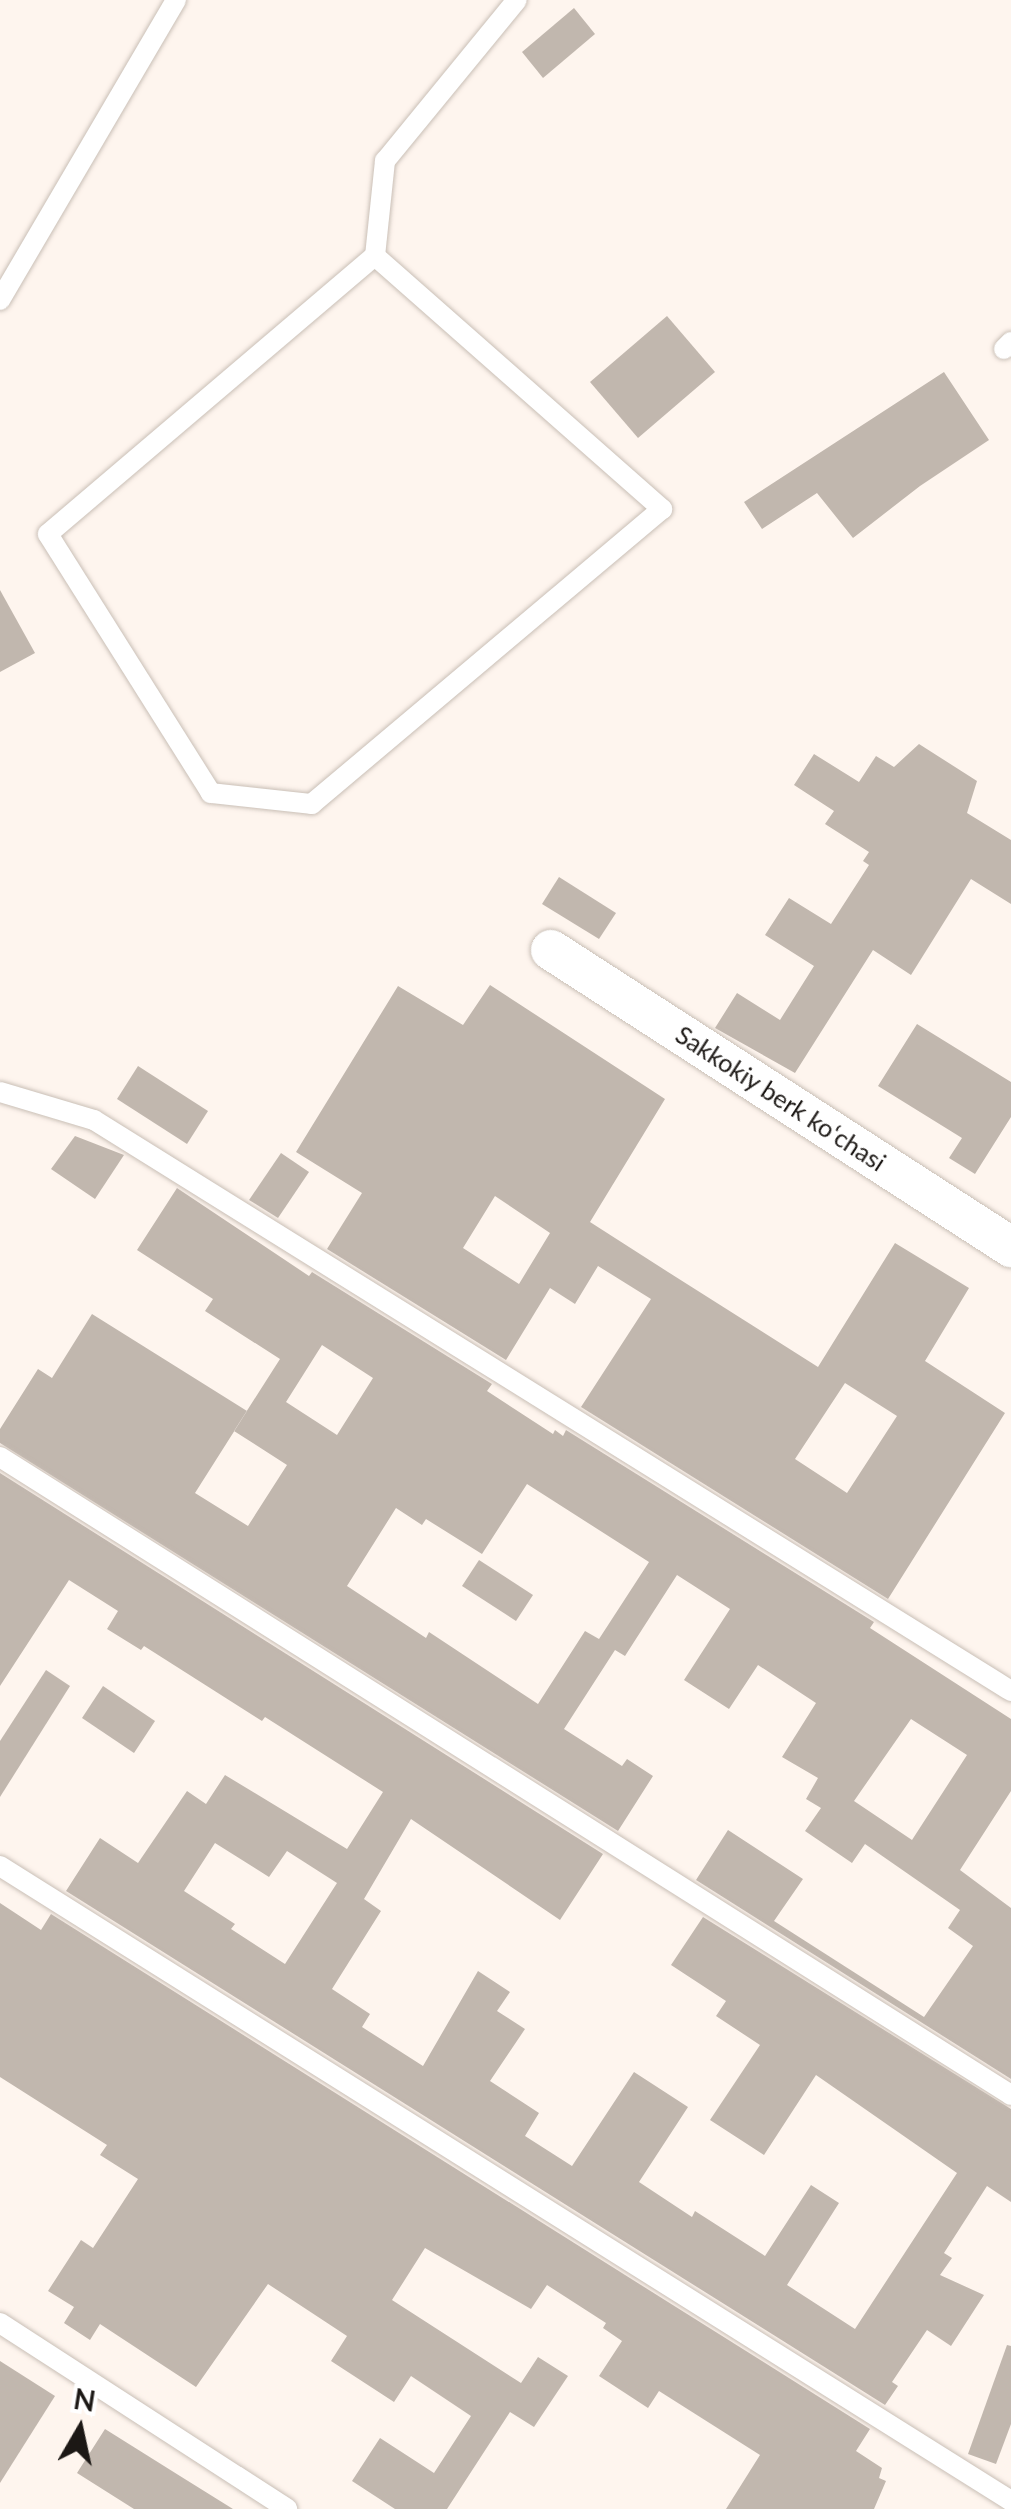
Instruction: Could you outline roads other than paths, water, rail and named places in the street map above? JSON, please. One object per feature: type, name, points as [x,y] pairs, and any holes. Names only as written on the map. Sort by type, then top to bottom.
[{"type":"street","name":"Sakkokiy berk koʻchasi","points":[[551,950],[1011,1247]]},
{"type":"lane","points":[[0,300],[176,0]]},
{"type":"lane","points":[[375,256],[662,510],[312,804],[211,793],[48,534],[375,256],[385,161],[518,0]]},
{"type":"lane","points":[[0,1092],[94,1120],[1011,1691]]},
{"type":"lane","points":[[0,1458],[1011,2095]]},
{"type":"lane","points":[[0,1866],[1011,2500]]},
{"type":"lane","points":[[0,2323],[287,2509]]}]
